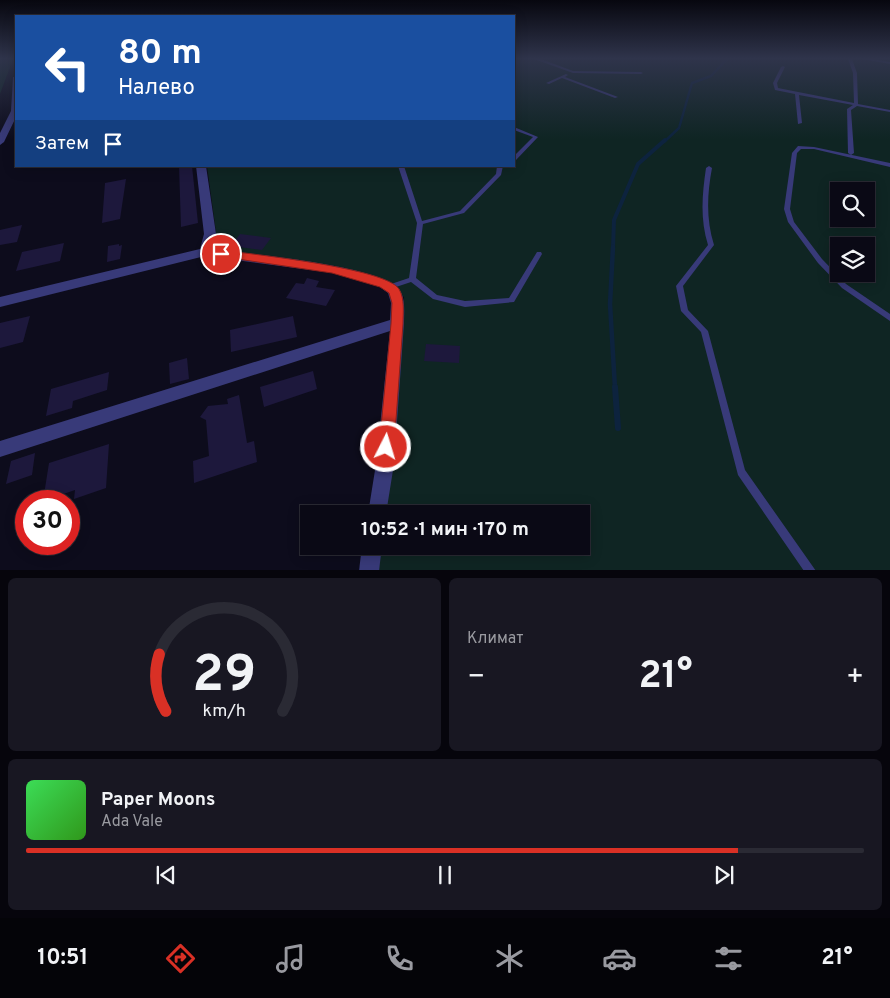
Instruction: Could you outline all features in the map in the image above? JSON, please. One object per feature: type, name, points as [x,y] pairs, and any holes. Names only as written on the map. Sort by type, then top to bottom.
[{"type":"street","points":[[0,142],[15,111]]},
{"type":"street","points":[[201,167],[210,234],[205,252]]},
{"type":"street","points":[[0,302],[205,252],[333,269],[390,287],[394,290],[398,303],[397,324],[378,505]]},
{"type":"street","points":[[0,449],[397,324]]},
{"type":"street","points":[[369,570],[371,555]]},
{"type":"lane","points":[[585,86],[616,97]]},
{"type":"lane","points":[[775,86],[776,89],[797,94],[890,111]]},
{"type":"lane","points":[[855,86],[856,105]]},
{"type":"lane","points":[[797,94],[800,123]]},
{"type":"lane","points":[[851,153],[849,109],[856,105]]},
{"type":"lane","points":[[515,128],[536,137],[515,158]]},
{"type":"lane","points":[[890,165],[814,148],[800,147],[795,153],[787,209],[791,222],[820,260],[844,286],[890,318]]},
{"type":"lane","points":[[401,167],[420,223],[412,278]]},
{"type":"lane","points":[[498,174],[500,167]]},
{"type":"lane","points":[[420,223],[462,212],[505,167]]},
{"type":"lane","points":[[709,168],[703,202],[705,229],[711,245],[679,286],[684,311],[704,331],[741,472],[811,570]]},
{"type":"lane","points":[[412,278],[436,297],[465,304],[511,300],[539,254]]},
{"type":"lane","points":[[390,287],[412,278]]},
{"type":"green space","points":[[515,86],[890,86],[890,570],[376,570],[378,555],[590,555],[590,505],[386,505],[404,297],[389,283],[335,266],[211,248],[216,232],[207,167],[515,167]]},
{"type":"building","points":[[179,167],[192,167],[198,223],[181,227]]},
{"type":"building","points":[[126,179],[120,219],[102,223],[105,183]]},
{"type":"building","points":[[22,225],[17,242],[0,245],[0,230]]},
{"type":"building","points":[[240,234],[271,238],[262,250],[231,246]]},
{"type":"building","points":[[64,243],[60,261],[16,271],[22,252]]},
{"type":"building","points":[[119,244],[119,246],[122,245],[120,259],[107,262],[108,246]]},
{"type":"building","points":[[307,278],[319,281],[316,287],[335,290],[326,306],[286,298],[296,283],[304,284]]},
{"type":"building","points":[[30,316],[23,342],[0,348],[0,323]]},
{"type":"building","points":[[293,316],[297,337],[231,352],[230,330]]},
{"type":"building","points":[[426,344],[460,346],[459,363],[424,361]]},
{"type":"building","points":[[187,358],[189,379],[170,384],[169,363]]},
{"type":"building","points":[[313,371],[317,389],[264,407],[260,387]]},
{"type":"building","points":[[109,372],[107,390],[73,401],[72,408],[46,416],[51,389]]},
{"type":"building","points":[[239,395],[247,443],[254,441],[257,462],[194,483],[193,461],[209,456],[206,420],[200,417],[208,406],[228,404],[227,399]]},
{"type":"building","points":[[109,444],[106,488],[80,497],[80,490],[45,490],[49,463]]},
{"type":"building","points":[[35,453],[32,475],[6,484],[11,461]]},
{"type":"waterway","points":[[664,142],[679,128],[691,86]]},
{"type":"waterway","points":[[613,248],[614,220],[638,164],[665,140]]},
{"type":"waterway","points":[[613,247],[610,304],[615,388]]},
{"type":"waterway","points":[[615,387],[618,428]]},
{"type":"route","points":[[221,254],[333,269],[384,284],[394,290],[398,303],[397,324],[386,447]]}]
